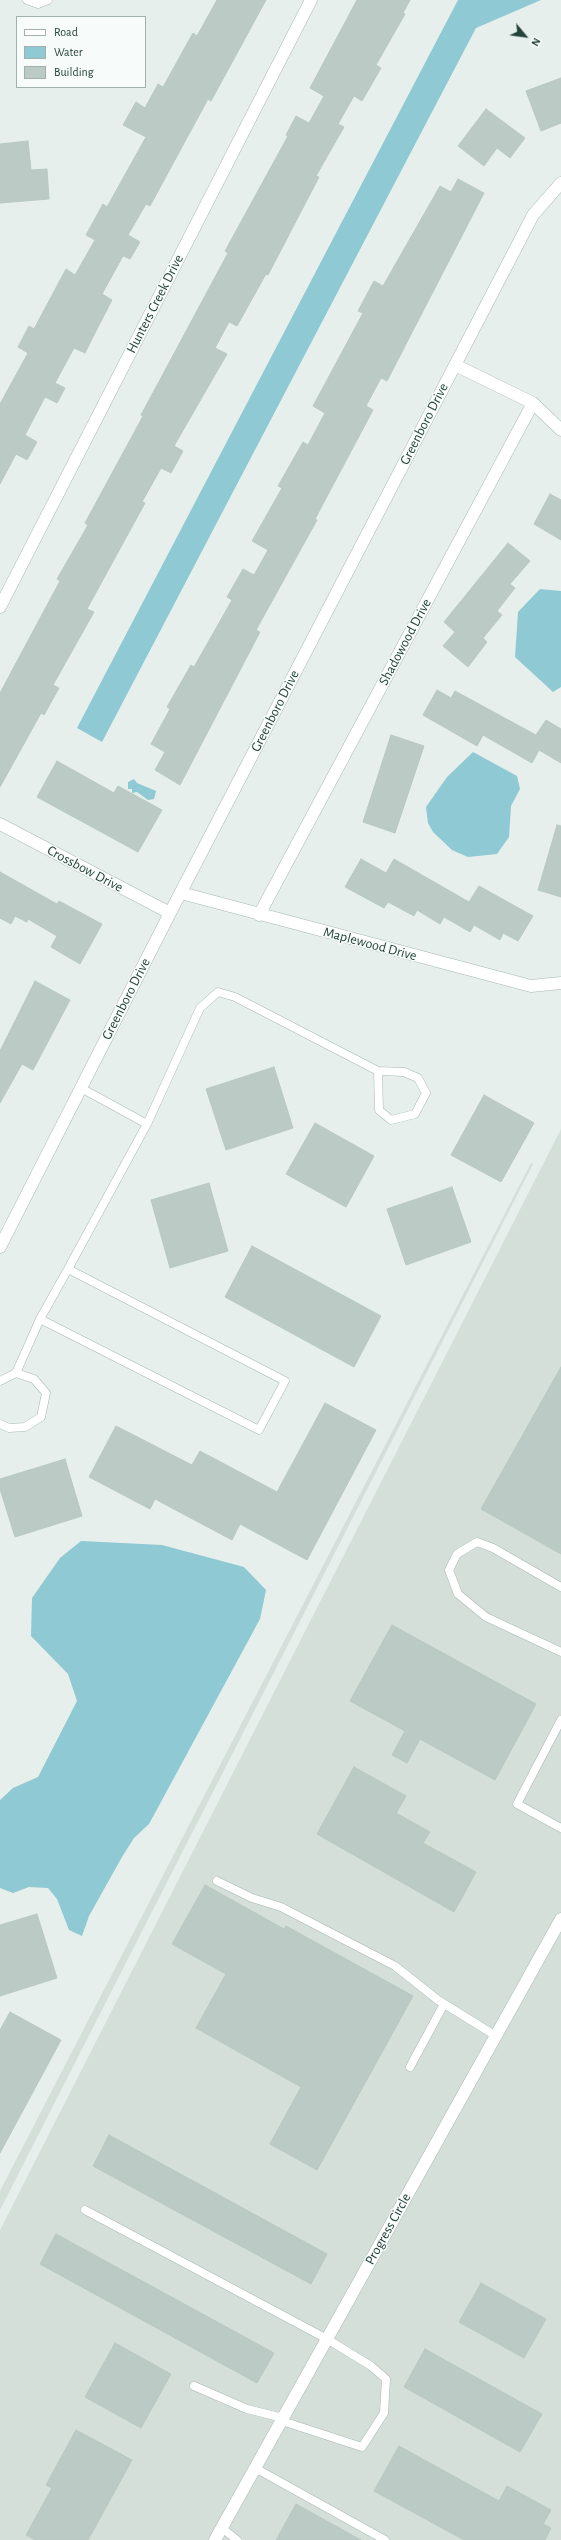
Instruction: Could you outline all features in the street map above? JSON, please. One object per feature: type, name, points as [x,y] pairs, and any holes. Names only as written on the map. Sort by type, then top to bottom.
[{"type":"street","name":"Hunters Creek Drive","points":[[0,608],[311,0]]},
{"type":"street","name":"Greenboro Drive","points":[[0,1247],[170,913],[533,215],[561,183]]},
{"type":"street","points":[[455,366],[534,403],[561,430]]},
{"type":"street","name":"Shadowood Drive","points":[[259,915],[534,403]]},
{"type":"street","name":"Crossbow Drive","points":[[0,824],[170,913]]},
{"type":"street","name":"Maplewood Drive","points":[[181,893],[259,915],[531,986],[561,983]]},
{"type":"street","name":"Progress Circle","points":[[215,2540],[561,1919]]},
{"type":"lane","points":[[27,0],[38,4],[48,0]]},
{"type":"lane","points":[[0,1381],[16,1373],[40,1319],[147,1124],[200,1008],[218,992],[235,996],[378,1070],[404,1072],[418,1078],[426,1093],[415,1114],[391,1120],[379,1110],[378,1070]]},
{"type":"lane","points":[[81,1088],[147,1124]]},
{"type":"lane","points":[[40,1319],[259,1430],[285,1381],[68,1269]]},
{"type":"lane","points":[[0,1424],[9,1428],[25,1427],[41,1417],[46,1393],[34,1379],[16,1373]]},
{"type":"lane","points":[[561,1587],[493,1548],[477,1542],[457,1554],[449,1570],[458,1594],[486,1617],[561,1652]]},
{"type":"lane","points":[[561,1720],[517,1804],[561,1828]]},
{"type":"lane","points":[[217,1881],[252,1898],[281,1907],[395,1966],[444,2004],[496,2036]]},
{"type":"lane","points":[[410,2068],[444,2004]]},
{"type":"lane","points":[[85,2210],[327,2339],[371,2366],[386,2379],[384,2413],[362,2447],[247,2409],[194,2386]]},
{"type":"lane","points":[[255,2468],[385,2540]]},
{"type":"lane","points":[[222,2528],[237,2540]]},
{"type":"shaded area","points":[[561,1129],[561,2540],[0,2540],[0,2230]]},
{"type":"shaded area","points":[[531,1163],[533,1164],[0,2210],[0,2191]]},
{"type":"water","points":[[458,0],[541,0],[476,28],[102,742],[77,728]]},
{"type":"water","points":[[540,589],[561,591],[561,687],[553,692],[515,657],[518,612]]},
{"type":"water","points":[[473,752],[517,776],[520,789],[511,806],[509,837],[497,854],[468,857],[452,850],[433,832],[428,823],[426,807],[447,777]]},
{"type":"water","points":[[134,779],[137,783],[156,791],[154,799],[148,800],[137,792],[132,793],[132,789],[128,789],[128,782]]},
{"type":"water","points":[[81,1541],[162,1545],[244,1567],[266,1590],[260,1619],[149,1824],[134,1838],[122,1857],[89,1916],[82,1936],[69,1930],[57,1899],[48,1888],[29,1887],[13,1893],[0,1888],[0,1800],[13,1788],[38,1777],[77,1701],[68,1674],[31,1636],[32,1598],[60,1558]]},
{"type":"building","points":[[217,0],[266,0],[211,101],[208,99],[150,206],[146,204],[128,235],[140,242],[130,259],[123,256],[102,294],[112,300],[85,353],[74,348],[55,383],[65,388],[57,403],[45,397],[25,435],[37,442],[27,460],[16,454],[0,484],[0,404],[28,353],[18,347],[29,326],[34,329],[66,269],[75,275],[95,240],[86,235],[103,204],[107,207],[146,137],[123,125],[136,102],[145,108],[158,84],[163,87],[193,33],[197,36]]},
{"type":"building","points":[[357,0],[410,0],[403,13],[405,14],[376,65],[381,68],[362,101],[354,96],[338,124],[344,127],[316,176],[319,177],[268,275],[266,274],[237,326],[229,322],[215,348],[227,354],[174,446],[183,451],[171,473],[161,468],[142,502],[145,503],[87,609],[94,612],[53,685],[59,688],[44,715],[41,713],[0,787],[0,693],[60,581],[57,579],[88,525],[85,523],[228,253],[225,251],[288,136],[286,135],[296,116],[309,123],[324,96],[310,88]]},
{"type":"building","points":[[561,78],[561,123],[541,131],[526,91]]},
{"type":"building","points":[[486,109],[525,138],[510,158],[497,148],[484,166],[458,146]]},
{"type":"building","points":[[28,141],[31,170],[47,169],[49,199],[0,203],[0,144]]},
{"type":"building","points":[[458,179],[484,193],[387,381],[381,378],[366,406],[373,410],[315,519],[317,520],[256,630],[260,632],[180,785],[155,770],[165,752],[151,744],[170,709],[167,707],[191,665],[194,667],[232,600],[227,597],[243,569],[254,575],[268,550],[252,541],[282,488],[278,486],[303,442],[308,445],[325,413],[313,406],[363,313],[358,311],[374,281],[383,286],[440,186],[451,192]]},
{"type":"building","points":[[550,494],[561,500],[561,540],[534,524]]},
{"type":"building","points":[[508,543],[530,561],[510,584],[515,588],[497,611],[502,615],[483,638],[487,642],[468,667],[443,646],[455,632],[444,622]]},
{"type":"building","points":[[437,690],[451,698],[455,691],[536,735],[546,720],[561,729],[561,763],[539,750],[532,763],[483,735],[477,746],[423,715]]},
{"type":"building","points":[[391,735],[424,746],[395,833],[363,822]]},
{"type":"building","points":[[57,761],[114,793],[118,786],[162,810],[138,852],[37,797]]},
{"type":"building","points":[[557,825],[561,826],[561,897],[538,890]]},
{"type":"building","points":[[361,859],[386,873],[394,859],[469,902],[479,886],[533,916],[518,941],[503,933],[500,940],[474,925],[470,932],[444,917],[440,924],[417,910],[414,916],[388,902],[384,908],[345,887]]},
{"type":"building","points":[[0,872],[57,904],[59,901],[102,924],[80,964],[51,947],[57,936],[28,919],[27,922],[15,916],[11,924],[0,918]]},
{"type":"building","points":[[35,981],[70,1000],[33,1070],[22,1064],[0,1103],[0,1051]]},
{"type":"building","points":[[274,1067],[293,1128],[226,1150],[206,1089]]},
{"type":"building","points":[[484,1095],[534,1123],[501,1182],[451,1155]]},
{"type":"building","points":[[315,1123],[374,1156],[346,1207],[286,1174]]},
{"type":"building","points":[[209,1183],[228,1251],[170,1268],[151,1200]]},
{"type":"building","points":[[452,1187],[471,1242],[406,1265],[387,1209]]},
{"type":"building","points":[[252,1246],[381,1316],[354,1367],[225,1297]]},
{"type":"building","points":[[561,1367],[561,1554],[481,1509]]},
{"type":"building","points":[[325,1403],[376,1430],[307,1560],[240,1524],[232,1540],[155,1499],[150,1509],[89,1477],[116,1426],[192,1465],[200,1451],[277,1492]]},
{"type":"building","points":[[65,1459],[82,1516],[15,1537],[0,1489],[0,1479]]},
{"type":"building","points":[[392,1625],[536,1704],[495,1780],[420,1739],[407,1763],[392,1755],[405,1731],[350,1701]]},
{"type":"building","points":[[354,1767],[406,1796],[396,1813],[430,1832],[423,1843],[476,1872],[454,1912],[317,1834]]},
{"type":"building","points":[[205,1885],[284,1929],[286,1926],[413,1996],[317,2170],[270,2144],[301,2087],[196,2028],[226,1974],[172,1944]]},
{"type":"building","points":[[37,1914],[57,1978],[0,1996],[0,1925]]},
{"type":"building","points":[[10,2012],[61,2040],[0,2153],[0,2030]]},
{"type":"building","points":[[109,2135],[327,2254],[311,2284],[93,2166]]},
{"type":"building","points":[[56,2234],[274,2353],[257,2383],[40,2264]]},
{"type":"building","points":[[481,2283],[546,2319],[524,2358],[459,2322]]},
{"type":"building","points":[[115,2343],[171,2374],[141,2428],[85,2397]]},
{"type":"building","points":[[425,2349],[542,2414],[520,2452],[404,2387]]},
{"type":"building","points":[[76,2430],[132,2460],[88,2540],[35,2540],[26,2535],[52,2488],[46,2485]]},
{"type":"building","points":[[399,2446],[499,2501],[507,2486],[551,2510],[543,2524],[551,2528],[545,2540],[464,2540],[374,2491]]},
{"type":"building","points":[[296,2504],[361,2540],[276,2540]]}]
